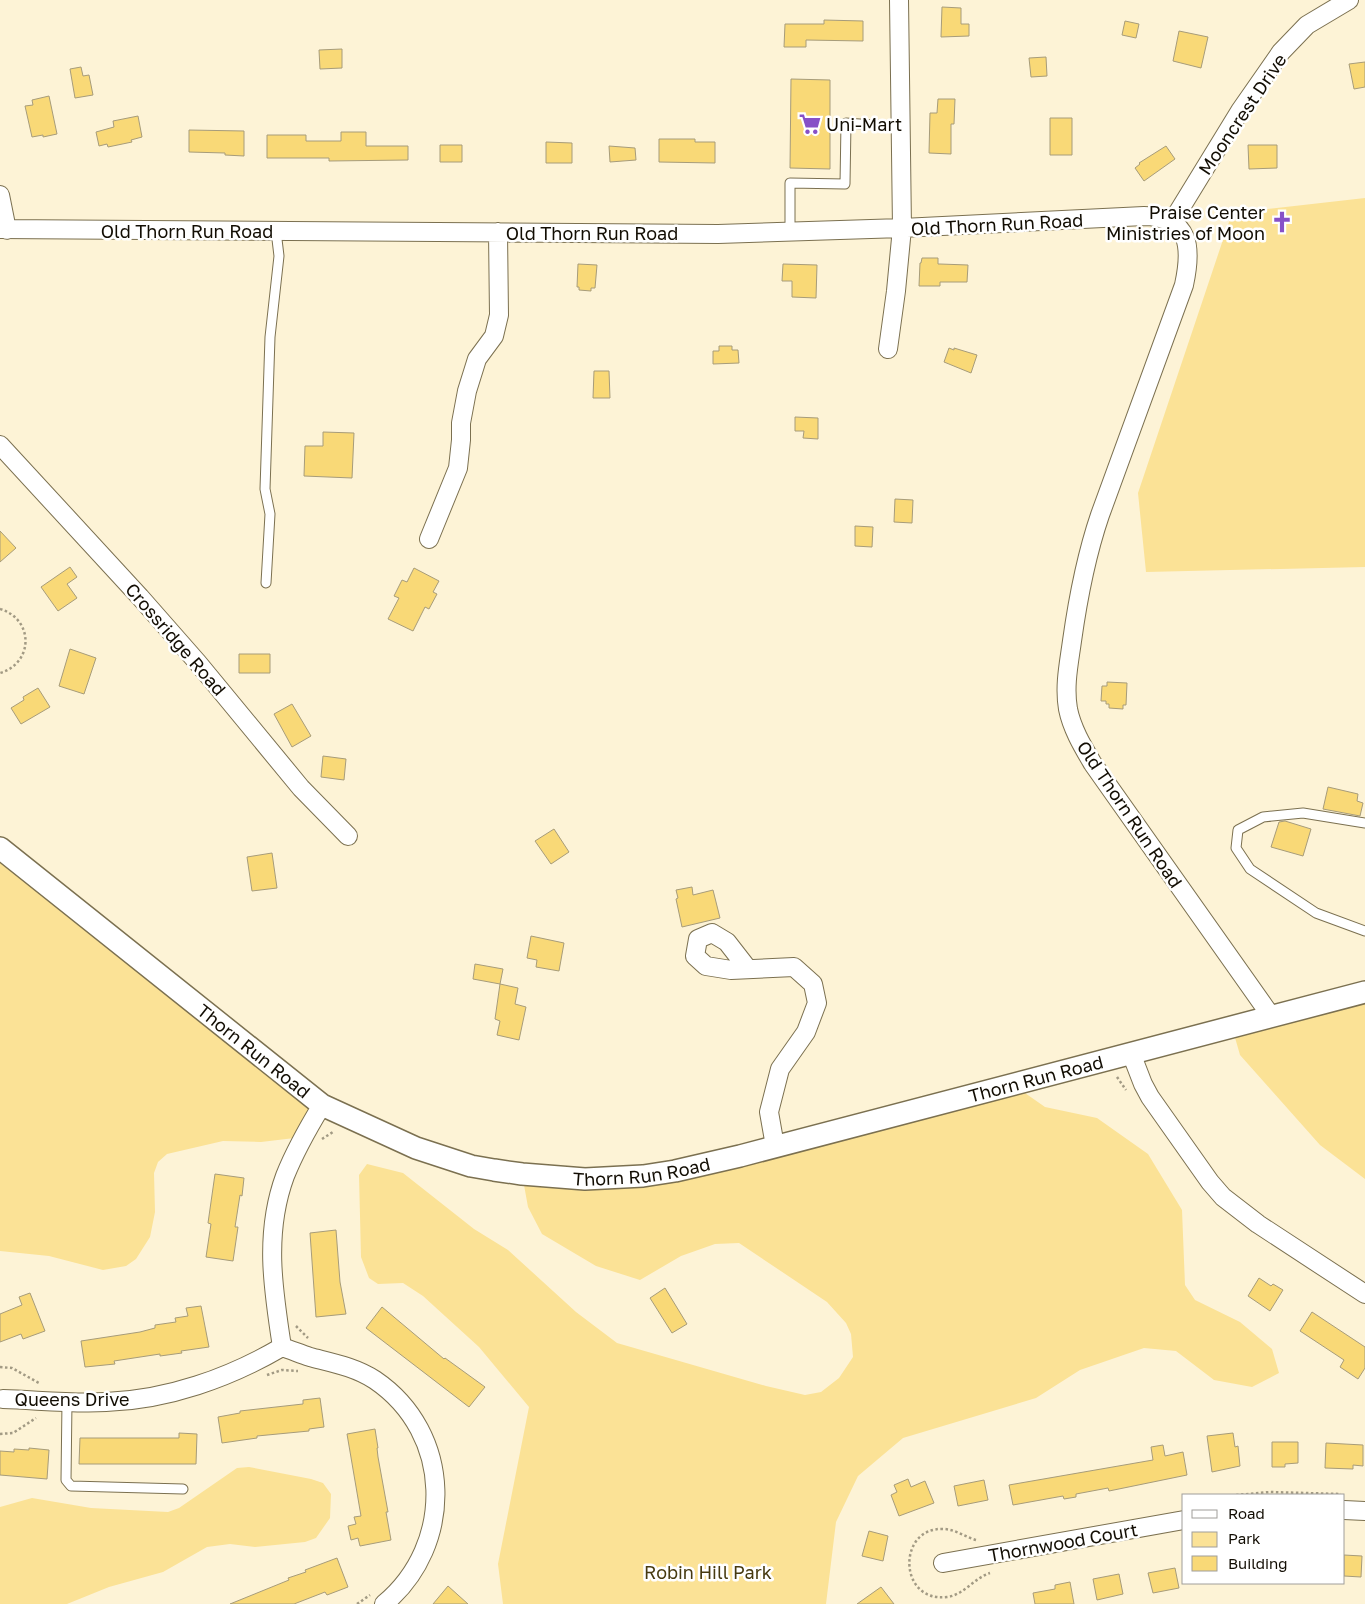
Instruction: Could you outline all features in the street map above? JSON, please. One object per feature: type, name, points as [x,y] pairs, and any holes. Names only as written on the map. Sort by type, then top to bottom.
[{"type":"street","points":[[888,349],[902,228],[899,0]]},
{"type":"street","name":"Mooncrest Drive","points":[[1172,222],[1240,111],[1281,52],[1307,26],[1349,0]]},
{"type":"street","points":[[0,195],[3,229]]},
{"type":"street","name":"Old Thorn Run Road","points":[[3,229],[718,234],[790,230],[902,228],[1144,216],[1157,217],[1172,222],[1182,231],[1187,243],[1184,285],[1088,551],[1068,668],[1068,708],[1075,731],[1092,764],[1271,1016]]},
{"type":"street","points":[[429,539],[458,468],[461,423],[469,383],[477,359],[494,336],[499,315],[498,232]]},
{"type":"street","name":"Crossridge Road","points":[[0,445],[140,597],[198,663],[302,788],[348,836]]},
{"type":"street","name":"Thorn Run Road","points":[[0,848],[322,1105],[416,1148],[471,1166],[548,1177],[613,1178],[643,1176],[709,1163],[1365,992]]},
{"type":"street","points":[[748,969],[794,967],[814,984],[817,1003],[806,1032],[780,1069],[770,1112],[775,1146]]},
{"type":"street","points":[[1131,1053],[1143,1084],[1154,1104],[1210,1182],[1223,1197],[1258,1224],[1365,1294]]},
{"type":"street","points":[[322,1105],[293,1158],[282,1187],[275,1217],[272,1280],[282,1347],[347,1366],[374,1380],[388,1391],[412,1418],[430,1453],[436,1492],[435,1512],[425,1550],[402,1587],[379,1598]]},
{"type":"street","name":"Queens Drive","points":[[3,1399],[106,1402],[175,1392],[216,1378],[282,1347]]},
{"type":"street","points":[[1345,1502],[1365,1511]]},
{"type":"street","name":"Thornwood Court","points":[[943,1563],[1182,1520]]},
{"type":"lane","points":[[790,230],[790,183],[845,184],[846,123],[901,127]]},
{"type":"lane","points":[[266,583],[270,514],[265,489],[270,337],[279,256],[276,231]]},
{"type":"lane","points":[[1365,823],[1302,813],[1263,817],[1238,830],[1236,848],[1250,869],[1316,913],[1365,931]]},
{"type":"lane","points":[[67,1402],[66,1480],[70,1486],[182,1489]]},
{"type":"path","points":[[0,610],[8,612],[18,621],[24,633],[25,642],[25,649],[19,661],[9,670],[0,673]]},
{"type":"path","points":[[318,1142],[333,1132]]},
{"type":"path","points":[[294,1321],[301,1332],[310,1339]]},
{"type":"path","points":[[0,1367],[12,1368],[43,1385]]},
{"type":"path","points":[[260,1378],[282,1370],[298,1371]]},
{"type":"path","points":[[0,1434],[13,1432],[38,1417]]},
{"type":"path","points":[[1247,1494],[1270,1492],[1285,1494]]},
{"type":"path","points":[[357,1604],[379,1598]]},
{"type":"green space","points":[[1365,198],[1365,567],[1146,572],[1138,493],[1232,213]]},
{"type":"green space","points":[[0,848],[322,1105],[303,1137],[261,1142],[223,1141],[167,1154],[158,1162],[154,1173],[155,1212],[150,1237],[136,1259],[126,1266],[103,1270],[49,1256],[0,1251]]},
{"type":"green space","points":[[1365,992],[1365,1179],[1320,1145],[1240,1055],[1232,1027]]},
{"type":"green space","name":"Robin Hill Park","points":[[1012,1084],[1045,1107],[1097,1118],[1148,1154],[1182,1210],[1185,1285],[1195,1300],[1240,1322],[1272,1349],[1279,1373],[1252,1387],[1214,1380],[1176,1351],[1144,1348],[1080,1370],[1036,1398],[903,1438],[858,1476],[836,1522],[826,1604],[503,1604],[498,1564],[529,1407],[479,1347],[423,1296],[403,1283],[378,1284],[369,1278],[361,1257],[359,1175],[367,1164],[403,1173],[474,1229],[508,1250],[576,1312],[617,1343],[766,1386],[805,1395],[821,1392],[839,1378],[853,1357],[851,1334],[846,1323],[827,1302],[739,1243],[715,1244],[681,1256],[640,1280],[596,1266],[542,1234],[528,1207],[522,1174],[613,1178]]},
{"type":"green space","points":[[249,1467],[323,1483],[331,1494],[330,1518],[316,1538],[305,1542],[255,1547],[230,1544],[207,1547],[163,1572],[109,1587],[67,1604],[0,1604],[0,1507],[32,1498],[91,1508],[168,1512],[179,1508],[237,1468]]},
{"type":"building","points":[[942,7],[961,8],[961,24],[969,24],[969,36],[941,37]]},
{"type":"building","points":[[824,20],[863,21],[863,41],[806,40],[806,47],[784,47],[785,24],[824,24]]},
{"type":"building","points":[[1125,21],[1139,24],[1136,38],[1122,35]]},
{"type":"building","points":[[1179,31],[1208,37],[1201,68],[1173,61]]},
{"type":"building","points":[[342,49],[342,68],[320,69],[319,50]]},
{"type":"building","points":[[1046,57],[1047,76],[1031,77],[1029,58]]},
{"type":"building","points":[[1365,62],[1365,87],[1354,89],[1349,64]]},
{"type":"building","points":[[81,67],[83,76],[89,75],[93,95],[75,98],[70,69]]},
{"type":"building","name":"Uni-Mart","points":[[791,79],[830,80],[830,169],[790,168]]},
{"type":"building","points":[[49,96],[57,134],[32,137],[25,106],[33,105],[32,100]]},
{"type":"building","points":[[938,99],[955,99],[954,124],[951,124],[951,154],[929,153],[930,113],[937,113]]},
{"type":"building","points":[[138,116],[142,137],[131,140],[132,142],[108,147],[107,144],[99,146],[96,132],[114,127],[113,121]]},
{"type":"building","points":[[1050,118],[1072,118],[1072,155],[1050,155]]},
{"type":"building","points":[[189,130],[244,131],[244,156],[225,155],[225,153],[189,152]]},
{"type":"building","points":[[341,132],[366,132],[366,146],[408,146],[408,160],[329,161],[329,158],[267,158],[267,135],[306,135],[306,141],[341,141]]},
{"type":"building","points":[[659,139],[695,139],[695,142],[715,142],[715,163],[659,162]]},
{"type":"building","points":[[546,142],[572,143],[572,163],[546,163]]},
{"type":"building","points":[[440,145],[462,145],[462,162],[440,162]]},
{"type":"building","points":[[1248,145],[1277,145],[1277,168],[1249,169]]},
{"type":"building","points":[[609,146],[635,148],[636,160],[610,162]]},
{"type":"building","points":[[1166,146],[1175,159],[1144,181],[1135,168],[1139,163]]},
{"type":"building","points":[[922,258],[938,258],[938,264],[968,265],[967,282],[940,282],[940,286],[919,286]]},
{"type":"building","points":[[578,264],[597,265],[595,288],[591,288],[591,291],[579,290],[579,287],[577,287]]},
{"type":"building","points":[[783,264],[817,265],[816,298],[792,297],[792,281],[782,281]]},
{"type":"building","points":[[719,346],[732,346],[732,350],[738,350],[739,363],[713,364],[713,351],[719,351]]},
{"type":"building","points":[[949,348],[977,355],[971,373],[944,362]]},
{"type":"building","points":[[594,371],[609,371],[610,398],[593,398]]},
{"type":"building","points":[[795,417],[818,418],[818,439],[803,438],[804,431],[795,431]]},
{"type":"building","points":[[323,432],[354,433],[352,478],[304,476],[305,446],[323,446]]},
{"type":"building","points":[[895,499],[913,500],[912,523],[894,522]]},
{"type":"building","points":[[855,526],[873,527],[872,547],[855,546]]},
{"type":"building","points":[[0,531],[16,548],[0,562]]},
{"type":"building","points":[[70,567],[77,577],[67,584],[77,598],[58,611],[41,587]]},
{"type":"building","points":[[414,568],[439,581],[433,592],[437,594],[429,609],[425,607],[413,631],[388,619],[399,598],[394,596],[402,580],[407,582]]},
{"type":"building","points":[[70,649],[96,658],[84,694],[59,686]]},
{"type":"building","points":[[239,654],[270,654],[270,673],[239,673]]},
{"type":"building","points":[[1107,682],[1127,683],[1126,705],[1123,705],[1123,709],[1109,708],[1109,704],[1106,704],[1106,701],[1101,701],[1102,686],[1107,686]]},
{"type":"building","points":[[38,688],[50,707],[21,724],[11,708],[24,700],[23,697]]},
{"type":"building","points":[[292,704],[311,736],[292,747],[274,714]]},
{"type":"building","points":[[323,756],[346,759],[344,780],[321,777]]},
{"type":"building","points":[[1328,787],[1358,794],[1357,801],[1363,803],[1360,816],[1323,809]]},
{"type":"building","points":[[1285,821],[1311,829],[1303,856],[1271,847],[1279,822]]},
{"type":"building","points":[[554,829],[569,852],[551,864],[535,841]]},
{"type":"building","points":[[272,853],[277,888],[252,891],[247,857]]},
{"type":"building","points":[[692,887],[693,895],[713,890],[720,918],[682,927],[676,890]]},
{"type":"building","points":[[531,936],[564,943],[559,971],[536,967],[537,960],[527,958]]},
{"type":"building","points":[[475,964],[503,969],[500,984],[473,979]]},
{"type":"building","points":[[500,984],[518,988],[515,1004],[526,1007],[519,1040],[497,1035],[500,1021],[495,1019]]},
{"type":"building","points":[[215,1174],[244,1178],[235,1227],[238,1227],[233,1261],[206,1257],[211,1224],[208,1223]]},
{"type":"building","points":[[336,1230],[340,1282],[346,1314],[316,1317],[310,1233]]},
{"type":"building","points":[[1259,1278],[1271,1286],[1273,1284],[1283,1290],[1270,1311],[1248,1296]]},
{"type":"building","points":[[665,1288],[687,1324],[672,1333],[650,1298]]},
{"type":"building","points":[[30,1293],[45,1331],[23,1339],[21,1334],[0,1342],[0,1314],[22,1305],[19,1297]]},
{"type":"building","points":[[201,1306],[209,1347],[181,1351],[182,1353],[160,1356],[160,1354],[114,1361],[115,1364],[85,1367],[81,1341],[140,1332],[155,1328],[155,1325],[176,1322],[175,1318],[188,1316],[186,1308]]},
{"type":"building","points":[[382,1307],[444,1359],[485,1387],[469,1407],[366,1328]]},
{"type":"building","points":[[1312,1312],[1365,1347],[1365,1368],[1358,1379],[1340,1367],[1344,1360],[1300,1331]]},
{"type":"building","points":[[320,1398],[324,1427],[309,1429],[309,1431],[257,1436],[257,1438],[222,1443],[218,1417],[240,1413],[240,1411],[303,1404],[303,1400]]},
{"type":"building","points":[[375,1429],[391,1540],[360,1546],[358,1538],[351,1540],[348,1526],[356,1524],[354,1517],[361,1516],[347,1434]]},
{"type":"building","points":[[179,1433],[197,1434],[196,1464],[79,1464],[80,1438],[179,1438]]},
{"type":"building","points":[[1233,1433],[1235,1447],[1238,1446],[1240,1466],[1212,1472],[1207,1436]]},
{"type":"building","points":[[1272,1442],[1298,1442],[1298,1463],[1285,1464],[1285,1467],[1272,1467]]},
{"type":"building","points":[[1326,1443],[1363,1445],[1363,1466],[1353,1465],[1353,1469],[1325,1468]]},
{"type":"building","points":[[1163,1445],[1165,1456],[1183,1452],[1187,1475],[1109,1491],[1108,1488],[1076,1494],[1076,1497],[1064,1499],[1063,1496],[1013,1505],[1009,1485],[1153,1460],[1151,1447]]},
{"type":"building","points":[[29,1448],[49,1450],[47,1479],[0,1475],[0,1451],[14,1452],[14,1449],[29,1450]]},
{"type":"building","points":[[908,1479],[911,1487],[925,1481],[934,1503],[899,1516],[891,1495],[897,1492],[894,1485]]},
{"type":"building","points":[[984,1480],[988,1500],[958,1506],[954,1486]]},
{"type":"building","points":[[869,1531],[888,1536],[883,1561],[862,1556]]},
{"type":"building","points":[[1345,1555],[1362,1556],[1361,1577],[1345,1576]]},
{"type":"building","points":[[337,1558],[348,1587],[327,1595],[325,1592],[294,1604],[230,1604],[289,1580],[288,1578],[306,1572],[305,1570]]},
{"type":"building","points":[[1175,1568],[1179,1588],[1153,1593],[1148,1573]]},
{"type":"building","points":[[1119,1574],[1123,1594],[1097,1600],[1093,1579]]},
{"type":"building","points":[[1070,1582],[1074,1604],[1035,1604],[1033,1593],[1055,1589],[1055,1585]]},
{"type":"building","points":[[448,1586],[468,1604],[433,1604]]},
{"type":"building","points":[[881,1587],[894,1604],[857,1604]]},
{"type":"place","name":"Uni-Mart","points":[[810,124]]},
{"type":"place","name":"Praise Center Ministries of Moon","points":[[1282,222]]}]
